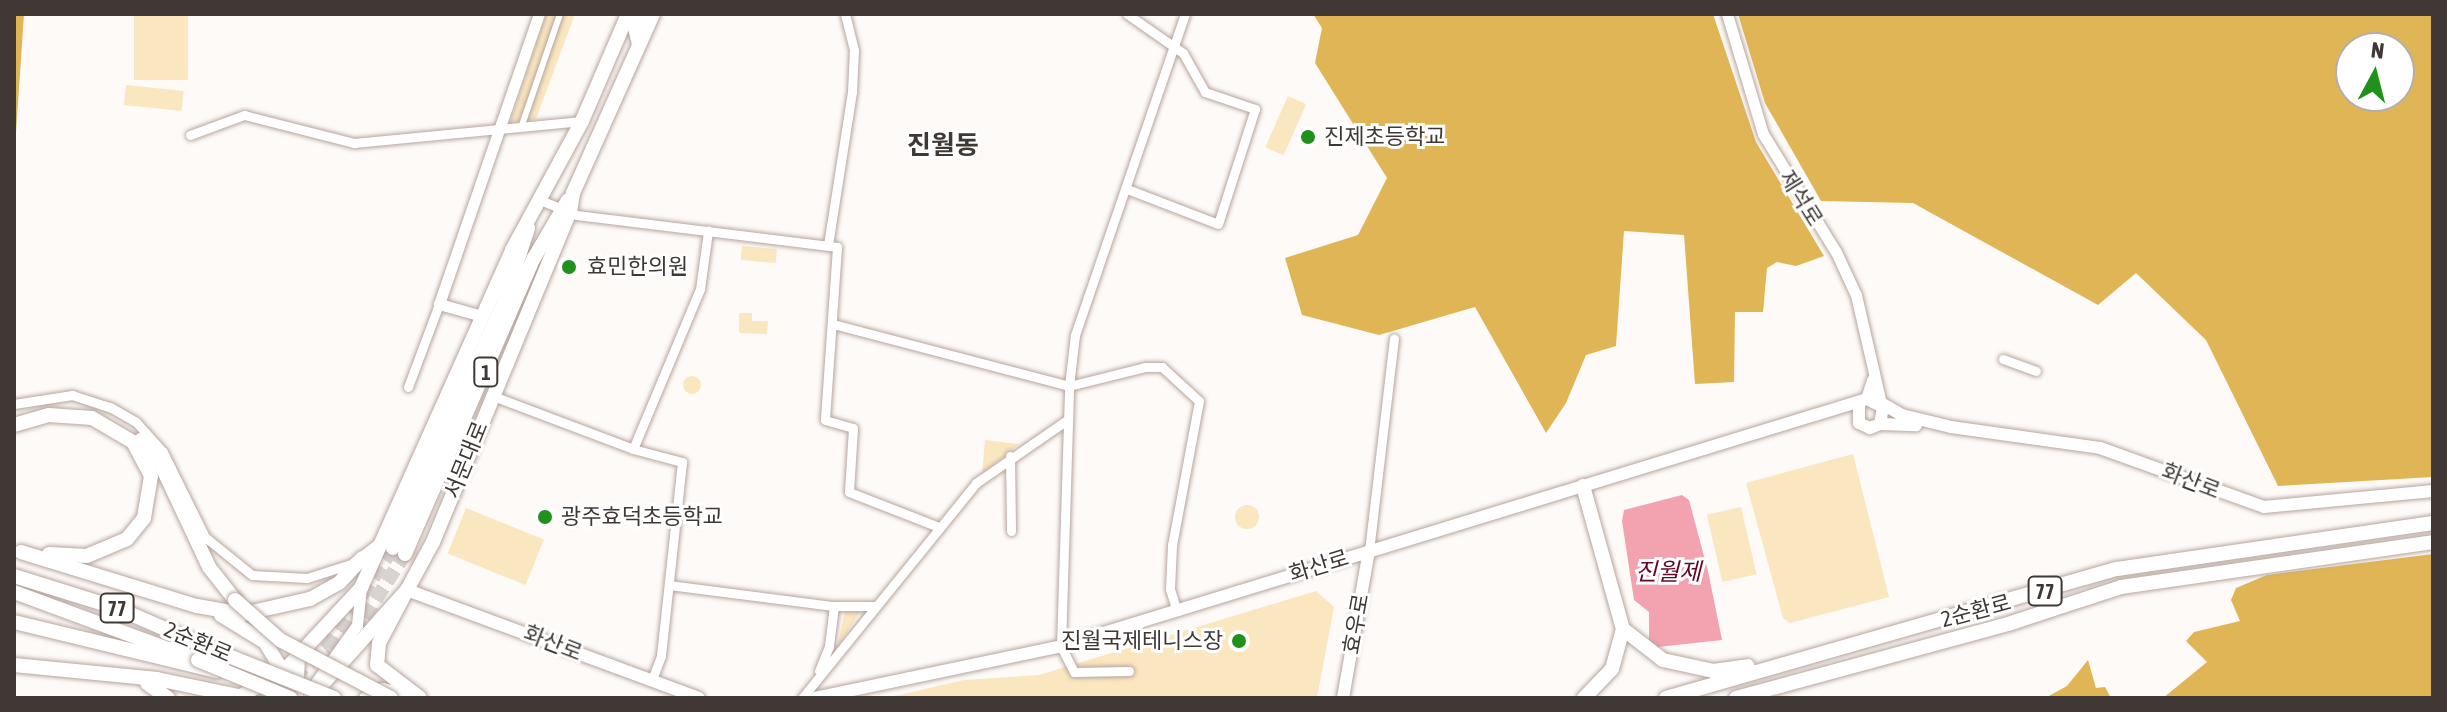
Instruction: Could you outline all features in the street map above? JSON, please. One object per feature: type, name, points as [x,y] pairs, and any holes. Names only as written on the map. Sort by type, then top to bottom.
[{"type":"main road","name":"서문대로","points":[[395,546],[482,316],[582,121],[628,14]]},
{"type":"main road","points":[[639,44],[635,28],[641,14]]},
{"type":"main road","name":"서문대로","points":[[308,698],[407,590],[433,542],[573,193],[653,14]]},
{"type":"main road","name":"서문대로","points":[[242,697],[283,672],[299,658],[395,546],[534,258],[566,210]]},
{"type":"main road","name":"서문대로","points":[[395,546],[504,302],[529,220]]},
{"type":"main road","points":[[1856,417],[1873,381]]},
{"type":"main road","points":[[1863,401],[1881,403],[1902,415],[1951,427]]},
{"type":"main road","name":"화산로","points":[[814,692],[1061,646],[1863,401]]},
{"type":"main road","points":[[1880,424],[1885,412],[1881,403]]},
{"type":"main road","points":[[14,416],[73,406],[99,412],[136,434],[162,467],[209,567],[235,600],[280,640],[391,698]]},
{"type":"main road","points":[[14,425],[64,413],[92,418],[133,442],[151,476],[144,518],[116,547],[75,557],[18,552]]},
{"type":"main road","points":[[1818,416],[1856,417],[1866,427],[1880,424],[1951,427]]},
{"type":"main road","name":"화산로","points":[[1951,427],[2100,448],[2264,507],[2433,491]]},
{"type":"main road","points":[[1583,486],[1625,631],[1612,669],[1584,698]]},
{"type":"main road","name":"2순환로","points":[[1666,698],[2117,569],[2433,523]]},
{"type":"main road","name":"2순환로","points":[[1737,698],[2008,624],[2121,587],[2433,542]]},
{"type":"main road","name":"효우로","points":[[1343,698],[1369,551]]},
{"type":"main road","points":[[18,552],[197,606],[243,614],[297,604],[339,583],[362,558]]},
{"type":"main road","name":"2순환로","points":[[14,576],[117,608],[334,698]]},
{"type":"main road","points":[[407,590],[379,643],[377,665],[419,698]]},
{"type":"main road","name":"화산로","points":[[407,590],[699,698]]},
{"type":"main road","name":"2순환로","points":[[14,592],[293,698]]},
{"type":"main road","points":[[197,606],[249,630],[275,653],[293,698]]},
{"type":"main road","points":[[14,622],[236,675]]},
{"type":"main road","points":[[1625,631],[1663,660],[1713,671],[1800,658]]},
{"type":"main road","points":[[293,698],[299,658]]},
{"type":"main road","points":[[14,665],[139,680],[242,697]]},
{"type":"main road","points":[[139,680],[161,689],[168,698]]},
{"type":"main road","points":[[365,698],[383,689],[419,698]]},
{"type":"street","points":[[408,387],[539,14]]},
{"type":"street","points":[[521,129],[560,14]]},
{"type":"street","points":[[828,245],[852,92],[854,50],[845,14]]},
{"type":"street","points":[[1127,14],[1174,44],[1205,92],[1255,109],[1218,224],[1127,189]]},
{"type":"street","points":[[1129,671],[1074,672],[1061,646],[1069,386],[1075,335],[1185,14]]},
{"type":"street","name":"제석로","points":[[1727,14],[1763,134],[1836,252],[1856,295],[1873,381],[1881,403]]},
{"type":"street","points":[[190,135],[244,115],[354,143],[582,121]]},
{"type":"street","points":[[540,200],[566,210],[828,245],[838,253],[825,420],[853,428],[849,492],[939,527]]},
{"type":"street","points":[[633,449],[700,289],[708,231]]},
{"type":"street","points":[[439,304],[482,316]]},
{"type":"street","points":[[833,324],[1069,386],[1153,366],[1162,367],[1199,401],[1172,545],[1170,589],[1176,609]]},
{"type":"street","points":[[1369,551],[1394,338]]},
{"type":"street","points":[[2003,359],[2036,371]]},
{"type":"street","points":[[14,404],[72,395],[110,407],[136,422],[163,452],[205,537],[252,575],[294,580],[395,546]]},
{"type":"street","points":[[493,396],[633,449],[682,462],[661,656],[652,680]]},
{"type":"street","points":[[802,698],[814,692],[876,606],[976,483],[1010,456],[1067,420]]},
{"type":"street","points":[[1010,456],[1011,531]]},
{"type":"street","points":[[669,585],[834,606],[876,606]]},
{"type":"street","points":[[308,698],[357,625],[361,588]]},
{"type":"street","points":[[814,692],[829,646],[834,606]]},
{"type":"shaded area","points":[[14,14],[24,14],[14,162]]},
{"type":"shaded area","points":[[134,14],[188,14],[188,80],[134,80]]},
{"type":"shaded area","points":[[546,14],[575,14],[536,119],[510,123]]},
{"type":"shaded area","points":[[1313,14],[1713,14],[1756,142],[1824,256],[1796,266],[1777,262],[1767,268],[1763,312],[1735,312],[1734,382],[1695,384],[1684,235],[1624,231],[1616,346],[1586,355],[1566,403],[1546,433],[1475,307],[1379,335],[1302,315],[1285,258],[1358,235],[1387,178],[1315,63],[1322,28]]},
{"type":"shaded area","points":[[1738,14],[2433,14],[2433,477],[2278,486],[2206,340],[2136,273],[2098,305],[1913,203],[1821,201],[1765,103]]},
{"type":"shaded area","points":[[126,85],[184,91],[182,111],[124,105]]},
{"type":"shaded area","points":[[1288,96],[1306,104],[1283,155],[1265,147]]},
{"type":"shaded area","points":[[742,246],[777,249],[776,263],[741,260]]},
{"type":"shaded area","points":[[739,313],[752,313],[752,321],[768,321],[767,334],[739,333]]},
{"type":"shaded area","points":[[692,376],[701,385],[692,394],[683,385]]},
{"type":"shaded area","points":[[985,440],[1019,444],[982,475]]},
{"type":"shaded area","points":[[1853,454],[1889,597],[1790,623],[1783,618],[1746,483]]},
{"type":"shaded area","points":[[1247,505],[1256,508],[1259,517],[1256,526],[1247,529],[1238,526],[1235,517],[1238,508]]},
{"type":"shaded area","points":[[1741,507],[1757,574],[1722,582],[1707,515]]},
{"type":"shaded area","points":[[466,508],[544,539],[526,585],[448,553]]},
{"type":"shaded area","points":[[2433,554],[2433,698],[2163,698],[2207,662],[2186,641],[2194,632],[2240,621],[2231,600],[2236,588],[2267,575]]},
{"type":"shaded area","name":"진월국제테니스장","points":[[1316,591],[1334,607],[1317,698],[886,698],[964,680],[1039,675]]},
{"type":"shaded area","points":[[845,611],[860,612],[837,648]]},
{"type":"shaded area","points":[[2088,660],[2096,688],[2105,687],[2111,698],[2045,698],[2067,686]]},
{"type":"water","name":"진월제","points":[[1682,495],[1689,500],[1722,640],[1658,647],[1649,640],[1649,612],[1634,600],[1622,521],[1624,510]]},
{"type":"tunnel","points":[[253,698],[293,677],[327,648],[393,548]]},
{"type":"tunnel","points":[[353,635],[405,554]]},
{"type":"place","name":"진제초등학교","points":[[1308,137]]},
{"type":"place","name":"효민한의원","points":[[569,267]]},
{"type":"place","name":"광주효덕초등학교","points":[[545,517]]},
{"type":"place","name":"진월국제테니스장","points":[[1239,641]]},
{"type":"district","name":"진월동","points":[[943,146]]}]
